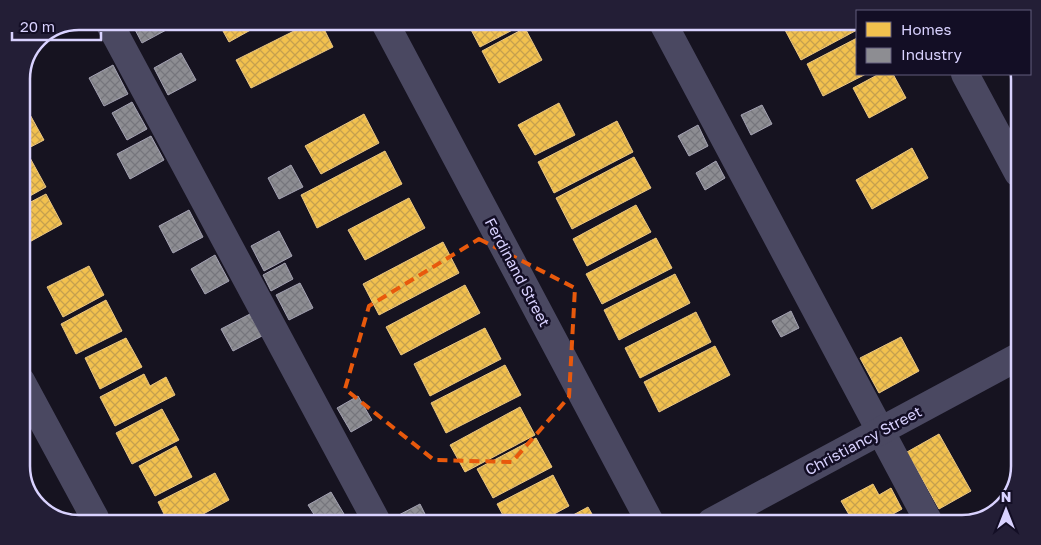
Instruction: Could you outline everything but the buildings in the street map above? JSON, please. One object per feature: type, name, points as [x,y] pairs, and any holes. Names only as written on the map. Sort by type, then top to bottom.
[{"type":"street","points":[[112,30],[373,515]]},
{"type":"street","name":"Ferdinand Street","points":[[389,30],[646,515]]},
{"type":"street","points":[[667,30],[925,515]]},
{"type":"street","points":[[966,75],[1011,160]]},
{"type":"street","name":"Christiancy Street","points":[[724,515],[1011,361]]},
{"type":"street","points":[[30,398],[93,515]]},
{"type":"highlighted area","points":[[479,239],[575,288],[569,397],[512,462],[434,460],[345,389],[369,306]]}]
